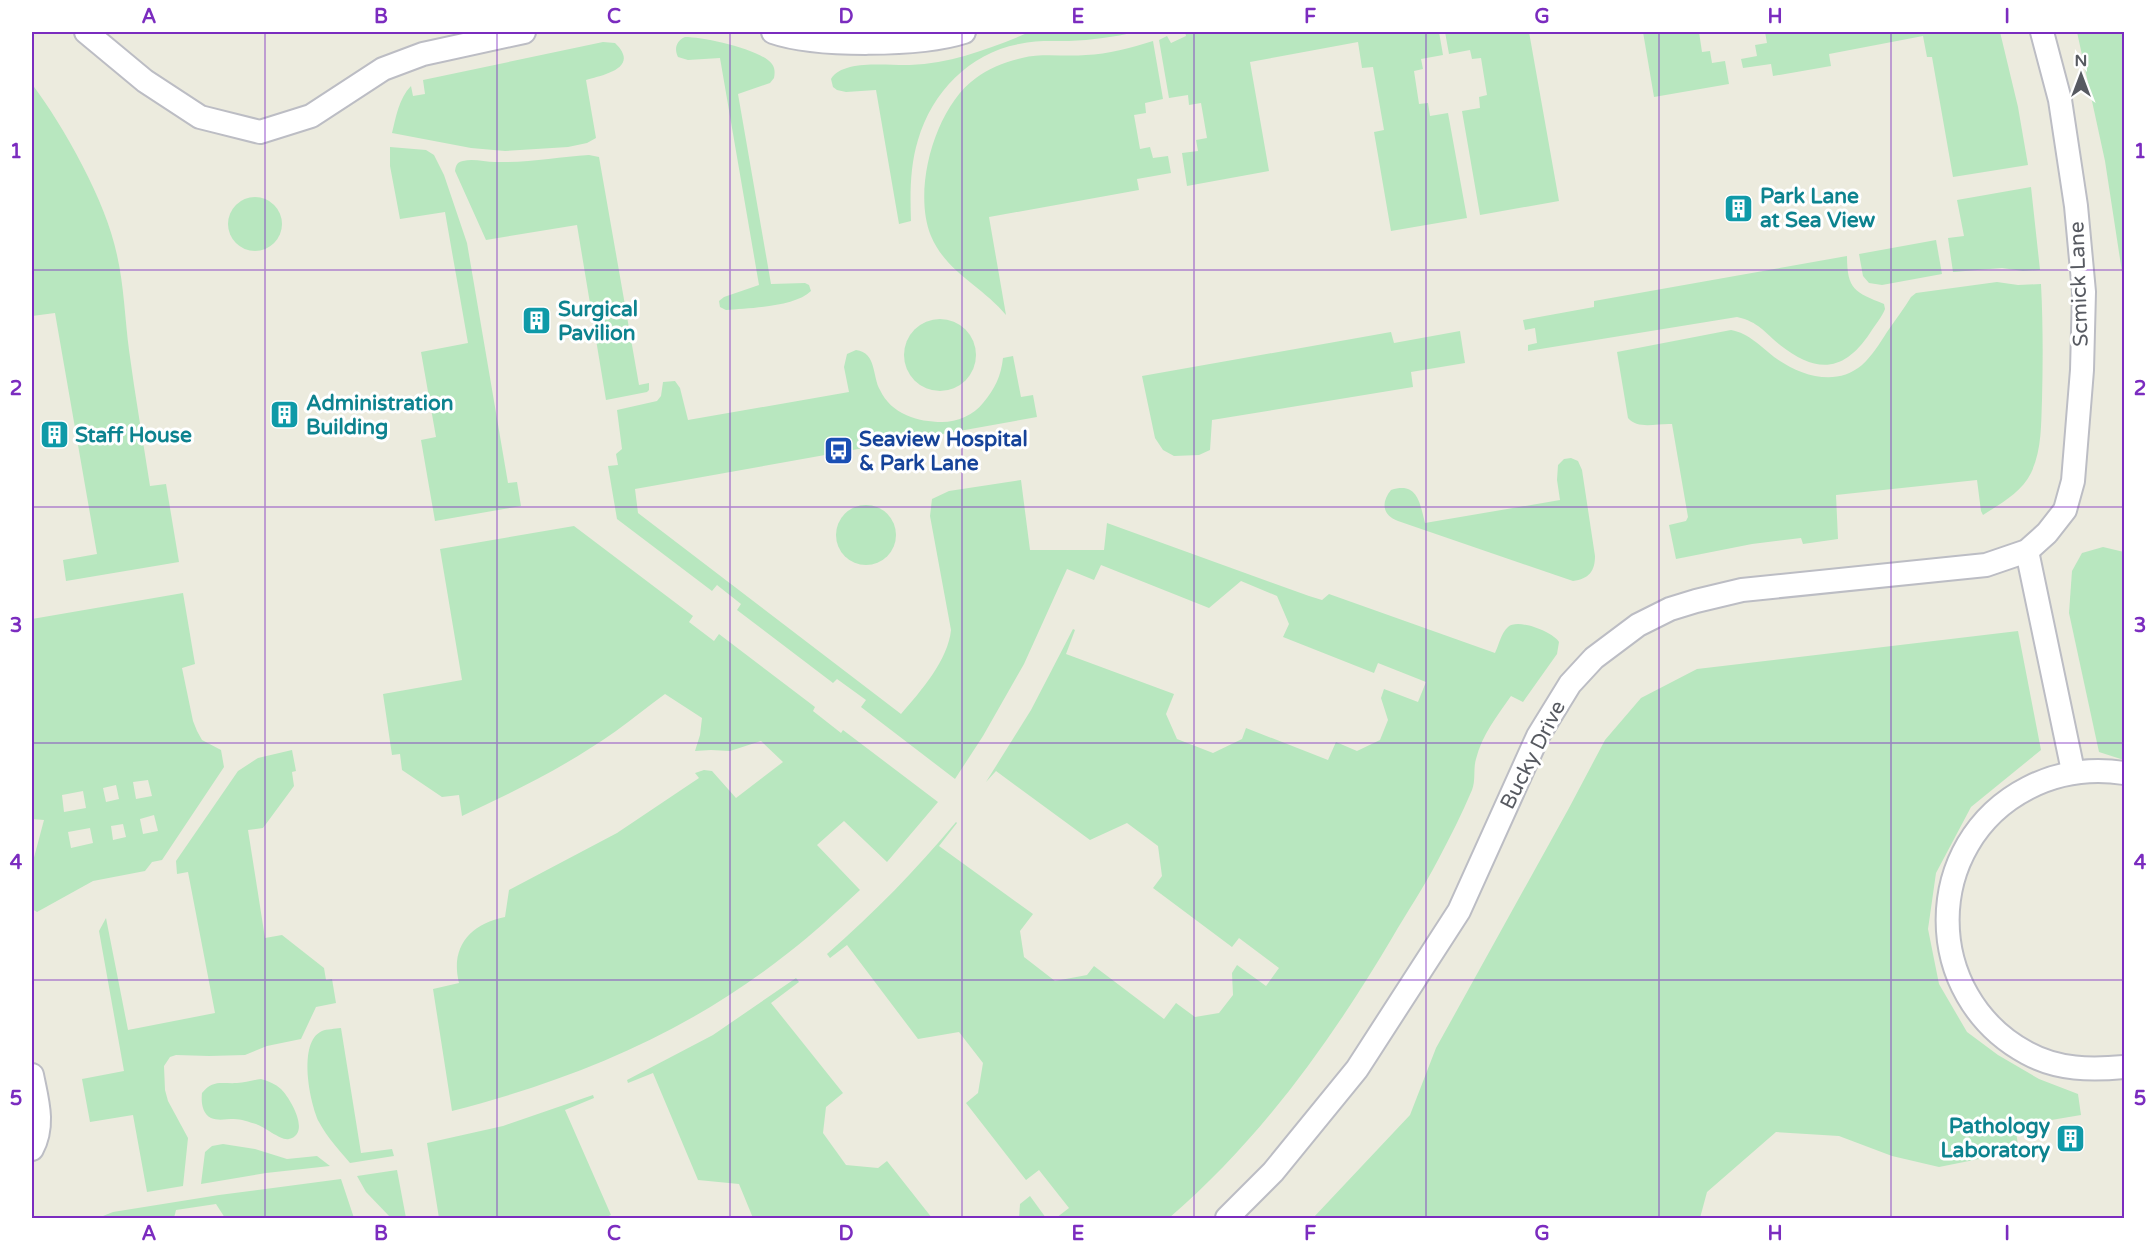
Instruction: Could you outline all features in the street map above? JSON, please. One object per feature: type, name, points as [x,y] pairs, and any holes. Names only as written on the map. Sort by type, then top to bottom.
[{"type":"lane","points":[[86,32],[145,81],[200,117],[260,132],[311,116],[383,69],[423,54],[524,32]]},
{"type":"lane","points":[[773,32],[811,40],[886,43],[952,36],[964,32]]},
{"type":"lane","name":"Scmick Lane","points":[[2042,32],[2060,100],[2076,206],[2084,292],[2082,370],[2073,481],[2065,510],[2047,533]]},
{"type":"lane","name":"Bucky Drive","points":[[1227,1218],[1273,1172],[1357,1070],[1459,911],[1538,736],[1570,684],[1594,658],[1620,636],[1670,609],[1742,590],[1986,565],[2027,551],[2047,533]]},
{"type":"lane","points":[[2027,551],[2073,771]]},
{"type":"lane","points":[[2124,773],[2106,770],[2073,771],[2041,781],[2010,797],[1984,820],[1965,847],[1952,879],[1947,913],[1948,947],[1959,980],[1976,1010],[1999,1035],[2028,1054],[2060,1065],[2093,1070],[2124,1067]]},
{"type":"lane","points":[[32,1075],[39,1109],[39,1131],[32,1149]]},
{"type":"green space","points":[[1030,32],[1136,32],[1086,40],[1025,43],[985,56],[955,77],[943,91],[924,122],[915,150],[912,170],[911,221],[899,224],[876,90],[846,92],[837,90],[833,87],[831,79],[837,73],[856,66],[926,64],[957,58]]},
{"type":"green space","points":[[1185,32],[1439,32],[1443,55],[1421,59],[1423,69],[1414,71],[1419,104],[1428,103],[1430,116],[1448,113],[1467,218],[1391,231],[1374,132],[1384,130],[1373,67],[1362,68],[1358,42],[1250,62],[1269,171],[1187,186],[1182,153],[1198,151],[1196,140],[1207,138],[1201,103],[1189,105],[1188,95],[1169,98],[1159,40],[1167,36],[1171,43],[1186,36]]},
{"type":"green space","points":[[1445,32],[1529,32],[1559,201],[1480,215],[1462,111],[1480,108],[1479,97],[1487,95],[1481,58],[1472,59],[1470,50],[1449,54]]},
{"type":"green space","points":[[1643,32],[1699,32],[1702,52],[1710,51],[1712,63],[1725,61],[1729,84],[1654,97]]},
{"type":"green space","points":[[1765,32],[2000,32],[2018,107],[2028,165],[1953,177],[1932,57],[1927,57],[1923,36],[1829,54],[1831,66],[1773,76],[1771,64],[1743,68],[1741,59],[1757,56],[1755,45],[1767,43]]},
{"type":"green space","points":[[2077,32],[2124,32],[2124,285],[2105,161]]},
{"type":"green space","points":[[685,37],[705,39],[744,49],[756,53],[773,66],[774,78],[770,83],[738,94],[771,284],[805,283],[809,285],[811,291],[804,296],[783,304],[726,310],[720,307],[719,301],[724,297],[759,285],[720,58],[688,60],[678,57],[677,46]]},
{"type":"green space","points":[[1153,41],[1163,99],[1145,103],[1146,113],[1134,115],[1140,149],[1150,147],[1153,158],[1168,156],[1171,173],[1137,179],[1139,190],[989,217],[1006,315],[955,269],[938,249],[931,236],[924,196],[926,173],[931,151],[949,108],[976,78],[1010,61],[1037,56],[1103,53]]},
{"type":"green space","points":[[603,42],[615,43],[624,59],[617,69],[610,73],[586,80],[596,138],[587,143],[568,147],[505,151],[471,148],[392,133],[398,108],[411,86],[413,96],[425,94],[423,80]]},
{"type":"green space","points":[[32,84],[57,121],[82,165],[112,234],[121,279],[131,367],[150,486],[166,484],[179,562],[66,581],[63,560],[97,554],[55,313],[32,316]]},
{"type":"green space","points":[[390,147],[426,150],[434,155],[444,175],[467,243],[508,483],[517,482],[521,506],[435,521],[421,440],[436,437],[421,352],[468,343],[445,212],[400,219],[390,166]]},
{"type":"green space","points":[[589,155],[599,157],[639,385],[649,383],[647,392],[606,400],[577,225],[486,240],[455,171],[458,163],[467,160],[518,162]]},
{"type":"green space","points":[[2031,187],[2040,270],[2023,271],[2002,268],[1953,272],[1948,238],[1964,236],[1957,200]]},
{"type":"green space","points":[[250,197],[260,197],[270,201],[278,209],[282,224],[278,239],[270,247],[260,251],[250,251],[240,247],[232,239],[228,229],[228,219],[232,209],[240,201]]},
{"type":"green space","points":[[1936,240],[1942,274],[1882,285],[1869,283],[1863,276],[1859,254]]},
{"type":"green space","points":[[1847,256],[1851,283],[1860,293],[1884,304],[1885,309],[1860,346],[1840,362],[1818,364],[1806,361],[1780,345],[1756,325],[1737,317],[1528,351],[1528,345],[1537,343],[1535,328],[1525,330],[1523,320],[1594,307],[1594,301]]},
{"type":"green space","points":[[1997,282],[2018,285],[2041,284],[2043,356],[2040,437],[2035,464],[2027,480],[2016,492],[1983,515],[1977,480],[1836,495],[1838,539],[1803,544],[1801,538],[1752,544],[1676,559],[1669,525],[1686,521],[1688,517],[1672,424],[1643,425],[1632,422],[1628,418],[1617,352],[1731,330],[1750,338],[1777,359],[1797,370],[1819,377],[1841,376],[1852,372],[1866,361],[1916,293]]},
{"type":"green space","points":[[947,319],[966,329],[974,341],[976,355],[974,369],[966,381],[954,389],[933,391],[914,381],[906,369],[904,348],[914,329],[926,321]]},
{"type":"green space","points":[[1460,331],[1465,363],[1411,372],[1413,387],[1212,420],[1210,450],[1199,455],[1174,456],[1163,450],[1155,438],[1142,376],[1391,332],[1394,343]]},
{"type":"green space","points":[[856,350],[863,352],[871,360],[880,390],[898,411],[915,418],[942,422],[965,417],[975,411],[991,393],[997,382],[1003,358],[1013,356],[1021,397],[1033,395],[1037,417],[635,489],[638,513],[901,714],[939,664],[945,653],[951,630],[930,516],[932,499],[949,491],[1021,480],[1030,550],[1104,550],[1107,523],[1309,596],[1322,600],[1329,594],[1495,653],[1504,632],[1513,625],[1535,627],[1550,634],[1559,642],[1557,654],[1523,702],[1511,696],[1490,726],[1476,759],[1472,790],[1433,870],[1369,976],[1319,1051],[1234,1156],[1169,1218],[1056,1218],[1069,1208],[1039,1170],[1026,1180],[966,1103],[978,1093],[983,1063],[959,1032],[918,1039],[847,945],[830,958],[827,954],[894,891],[956,822],[939,846],[1033,914],[1020,931],[1024,957],[1055,981],[1087,975],[1094,966],[1164,1019],[1176,1003],[1195,1017],[1219,1013],[1233,995],[1232,973],[1237,965],[1266,986],[1279,968],[1239,938],[1232,947],[1153,888],[1162,876],[1158,846],[1127,823],[1090,840],[996,771],[986,782],[1031,710],[1073,629],[1075,630],[1066,654],[1174,694],[1166,714],[1177,739],[1213,753],[1242,739],[1246,728],[1328,760],[1336,742],[1357,751],[1380,740],[1388,720],[1381,698],[1384,689],[1418,702],[1426,682],[1378,663],[1374,673],[1283,637],[1289,624],[1277,596],[1241,581],[1209,608],[1101,565],[1094,580],[1067,569],[1024,664],[983,736],[955,779],[861,707],[866,700],[837,679],[833,683],[737,610],[741,604],[717,585],[712,591],[617,519],[608,466],[618,465],[616,454],[622,449],[617,410],[657,401],[661,396],[663,382],[675,381],[680,388],[688,420],[849,392],[844,367],[847,354]]},
{"type":"green space","points":[[1571,458],[1578,461],[1582,470],[1595,556],[1594,566],[1590,573],[1579,580],[1573,581],[1398,521],[1386,512],[1385,504],[1388,495],[1391,490],[1400,488],[1412,491],[1416,496],[1425,523],[1560,500],[1557,480],[1558,465],[1564,459]]},
{"type":"green space","points":[[860,505],[872,505],[888,513],[894,523],[896,535],[894,547],[888,557],[872,565],[860,565],[844,557],[836,541],[836,529],[844,513]]},
{"type":"green space","points":[[574,526],[693,616],[689,622],[714,641],[719,634],[815,707],[813,711],[841,733],[843,730],[938,802],[887,862],[844,821],[817,845],[860,890],[788,953],[710,1007],[670,1030],[586,1068],[543,1084],[452,1111],[433,989],[459,983],[457,958],[460,948],[473,931],[493,920],[505,917],[509,890],[617,833],[699,778],[695,773],[704,770],[712,771],[736,798],[783,762],[761,741],[730,751],[695,751],[702,718],[665,694],[616,731],[579,755],[522,787],[462,816],[459,795],[442,797],[402,770],[400,754],[392,755],[383,694],[462,680],[440,549]]},
{"type":"green space","points":[[2103,547],[2124,552],[2124,760],[2099,752],[2069,613],[2072,571],[2082,553]]},
{"type":"green space","points":[[183,593],[195,664],[182,668],[193,721],[202,740],[221,750],[224,767],[162,860],[152,862],[145,871],[93,881],[37,912],[32,909],[32,865],[44,820],[32,819],[32,619]],"holes":[[[148,780],[152,796],[136,799],[133,782]],[[116,785],[119,799],[106,802],[103,788]],[[83,791],[86,808],[64,812],[62,795]],[[154,815],[158,831],[143,834],[140,819]],[[123,824],[126,837],[113,840],[111,826]],[[90,828],[93,843],[71,848],[68,832]]]},
{"type":"green space","points":[[2018,631],[2041,750],[1971,807],[1936,873],[1928,929],[1939,984],[1967,1032],[1998,1055],[2039,1079],[2078,1094],[2081,1115],[2015,1126],[2019,1151],[1939,1167],[1892,1156],[1839,1136],[1776,1132],[1707,1192],[1700,1218],[1313,1218],[1410,1115],[1436,1048],[1605,740],[1641,698],[1697,669]]},
{"type":"green space","points":[[292,750],[296,771],[292,772],[294,786],[263,828],[248,830],[265,938],[282,935],[324,968],[326,980],[332,979],[336,1003],[316,1007],[301,1039],[267,1046],[245,1055],[176,1055],[170,1057],[164,1066],[165,1090],[168,1101],[188,1138],[183,1186],[147,1192],[133,1115],[90,1122],[82,1079],[124,1071],[99,931],[106,918],[128,1030],[215,1013],[188,872],[177,874],[176,861],[238,771],[258,758]]},
{"type":"green space","points":[[796,978],[799,982],[771,1003],[843,1093],[826,1107],[823,1133],[846,1165],[878,1168],[887,1161],[932,1218],[753,1218],[739,1184],[698,1180],[653,1073],[628,1083],[627,1080],[713,1035]]},
{"type":"green space","points":[[341,1028],[361,1153],[392,1149],[394,1156],[350,1163],[319,1122],[309,1088],[310,1047],[314,1037],[322,1031]]},
{"type":"green space","points":[[261,1079],[279,1087],[290,1100],[299,1124],[295,1136],[286,1139],[256,1124],[237,1119],[214,1119],[204,1110],[202,1093],[210,1086],[218,1083],[240,1083]]},
{"type":"green space","points":[[593,1095],[594,1098],[565,1110],[611,1215],[604,1218],[439,1218],[427,1143],[503,1126]]},
{"type":"green space","points":[[223,1144],[255,1149],[287,1159],[317,1156],[330,1166],[266,1173],[201,1184],[205,1152],[212,1146]]},
{"type":"green space","points":[[397,1170],[406,1218],[391,1218],[366,1192],[357,1176]]},
{"type":"green space","points":[[341,1179],[354,1218],[225,1218],[216,1204],[176,1210],[174,1218],[98,1218],[113,1212]]},
{"type":"green space","points":[[1030,1196],[1046,1218],[1019,1218],[1020,1204]]},
{"type":"place","name":"Park Lane at Sea View","points":[[1739,208]]},
{"type":"place","name":"Surgical Pavilion","points":[[537,321]]},
{"type":"place","name":"Administration Building","points":[[285,415]]},
{"type":"place","name":"Staff House","points":[[54,435]]},
{"type":"place","name":"Seaview Hospital & Park Lane","points":[[838,451]]},
{"type":"place","name":"Pathology Laboratory","points":[[2071,1138]]}]
